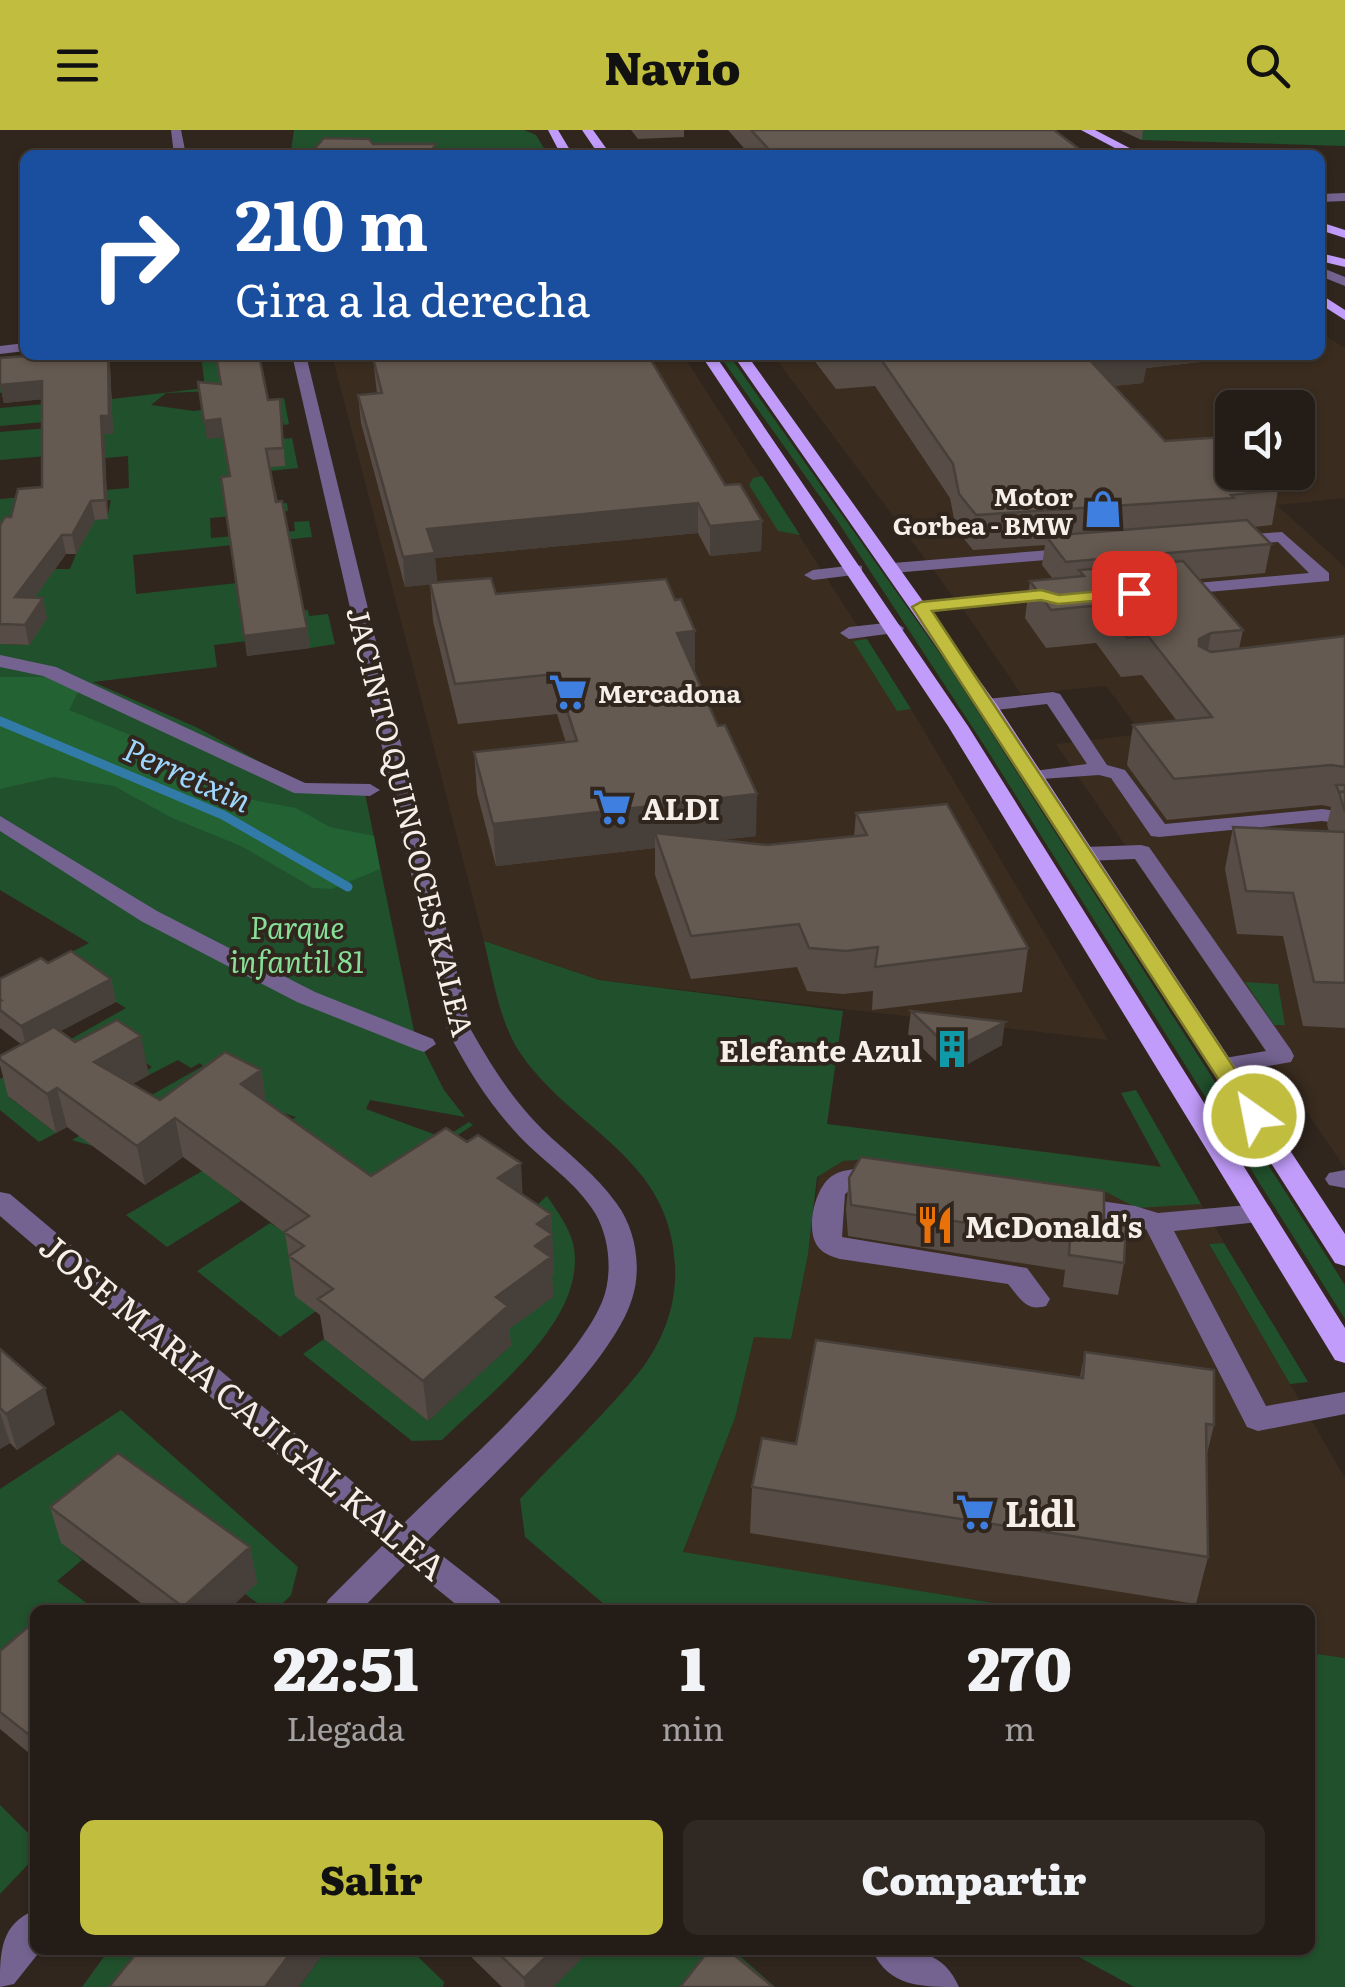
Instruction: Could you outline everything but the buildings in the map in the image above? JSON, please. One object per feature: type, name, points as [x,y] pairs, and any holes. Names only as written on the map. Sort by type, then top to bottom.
[{"type":"main road","points":[[1086,130],[1127,150]]},
{"type":"main road","points":[[711,360],[895,628],[1345,1352]]},
{"type":"main road","points":[[744,360],[987,705],[1345,1256]]},
{"type":"street","name":"JACINTO QUINCOCES KALEA","points":[[301,360],[459,1030],[490,1088],[532,1134],[586,1182],[610,1214],[622,1251],[618,1299],[596,1340],[552,1393],[345,1605]]},
{"type":"street","points":[[1153,592],[1323,578],[1282,536],[1206,542]]},
{"type":"street","points":[[893,568],[1093,552]]},
{"type":"street","points":[[813,575],[856,570]]},
{"type":"street","points":[[921,607],[1041,595],[1058,600],[1077,598]]},
{"type":"street","points":[[849,633],[895,628]]},
{"type":"street","points":[[0,661],[62,677],[301,788],[370,790]]},
{"type":"street","points":[[987,705],[1053,698],[1100,769]]},
{"type":"street","points":[[1034,776],[1100,769],[1118,774],[1159,831],[1322,815],[1345,818]]},
{"type":"street","points":[[0,822],[149,916],[306,997],[424,1044]]},
{"type":"street","points":[[1085,854],[1141,852],[1282,1056],[1222,1066]]},
{"type":"street","points":[[911,1182],[855,1174],[841,1179],[832,1191],[829,1242],[840,1249],[1016,1275],[1036,1299]]},
{"type":"street","name":"JOSE MARIA CAJIGAL KALEA","points":[[0,1200],[481,1605]]},
{"type":"street","points":[[1042,1201],[1135,1214],[1156,1224],[1259,1213]]},
{"type":"street","points":[[1156,1224],[1258,1419],[1345,1402]]},
{"type":"street","points":[[0,1971],[30,1934]]},
{"type":"street","points":[[897,1955],[939,1987]]},
{"type":"shaded area","points":[[1325,336],[1345,348],[1345,498],[1277,505],[1345,567],[1345,1168],[1056,744],[1142,734],[1106,686],[1021,694],[777,360],[1325,360]]},
{"type":"shaded area","points":[[333,360],[686,360],[911,709],[1108,1040],[599,980],[484,941]]},
{"type":"shaded area","points":[[826,1124],[1181,1169],[1224,1243],[1209,1245],[1345,1478],[1345,1658],[1315,1654],[1315,1605],[1006,1605],[683,1553],[735,1418],[754,1337],[791,1338],[808,1254]]},
{"type":"green space","points":[[294,130],[524,130],[536,135],[545,150],[383,147],[291,150]]},
{"type":"green space","points":[[1121,130],[1345,130],[1345,146],[1141,140]]},
{"type":"green space","name":"Parque infantil 81","points":[[109,360],[110,367],[76,369],[75,392],[111,389],[112,399],[205,388],[202,360],[223,360],[222,387],[215,391],[166,393],[151,405],[194,411],[284,398],[289,424],[284,425],[281,417],[205,428],[207,438],[224,437],[227,444],[292,438],[298,468],[248,473],[276,504],[287,503],[288,511],[210,518],[211,538],[295,531],[294,522],[309,521],[312,537],[133,555],[136,594],[256,581],[242,616],[308,610],[309,616],[328,614],[335,644],[310,648],[305,634],[214,645],[217,667],[93,682],[198,728],[293,780],[363,784],[414,1031],[444,1090],[465,1117],[370,1100],[366,1109],[444,1138],[469,1122],[473,1125],[302,1238],[316,1311],[280,1337],[197,1271],[270,1223],[275,1226],[335,1187],[216,1181],[241,1201],[167,1247],[126,1215],[296,1117],[267,1108],[135,1120],[93,1146],[72,1140],[203,1066],[200,1063],[191,1068],[178,1060],[149,1075],[145,1072],[152,1067],[133,1054],[9,1097],[56,1133],[39,1142],[0,1110],[0,1079],[126,1008],[116,1002],[0,989],[89,943],[0,890],[0,644],[29,645],[0,569],[70,569],[76,554],[72,521],[107,519],[111,500],[68,502],[29,522],[0,524],[0,499],[129,488],[128,456],[105,458],[104,433],[47,456],[0,460],[0,432],[60,427],[44,422],[0,426],[0,408],[45,404],[48,368],[0,393],[0,363]]},
{"type":"green space","points":[[723,360],[733,360],[948,665],[1345,1285],[1345,1319],[984,745],[838,522]]},
{"type":"green space","points":[[762,476],[800,535],[778,531],[749,485],[753,478]]},
{"type":"green space","points":[[867,639],[911,709],[897,711],[853,641]]},
{"type":"green space","points":[[0,677],[45,677],[78,692],[69,710],[133,736],[154,763],[232,796],[296,808],[330,827],[374,836],[380,869],[332,889],[313,888],[241,846],[172,818],[114,786],[53,777],[0,789]]},
{"type":"green space","points":[[484,941],[599,980],[843,1011],[827,1124],[1161,1167],[1121,1093],[1136,1090],[1201,1204],[1137,1208],[1106,1192],[868,1159],[843,1161],[817,1177],[808,1254],[791,1339],[754,1337],[735,1418],[683,1552],[1006,1605],[605,1605],[525,1537],[520,1499],[612,1404],[656,1347],[671,1308],[675,1265],[669,1228],[657,1198],[639,1172],[523,1057],[508,1031]]},
{"type":"green space","points":[[1245,982],[1278,984],[1285,1025],[1274,1025]]},
{"type":"green space","points":[[547,1196],[573,1243],[574,1271],[566,1299],[532,1352],[442,1440],[412,1441],[303,1354],[324,1339],[428,1421],[510,1346],[499,1337],[514,1226]]},
{"type":"green space","points":[[1224,1243],[1308,1382],[1290,1384],[1209,1244]]},
{"type":"green space","points":[[121,1410],[298,1567],[291,1595],[281,1605],[260,1605],[245,1594],[62,1543],[82,1560],[57,1581],[89,1605],[30,1605],[30,1656],[0,1682],[0,1489]]},
{"type":"green space","points":[[1315,1654],[1345,1658],[1345,1987],[1134,1987],[1075,1955],[1315,1955]]},
{"type":"green space","points":[[0,1805],[30,1835],[30,1862],[0,1894]]},
{"type":"green space","points":[[105,1955],[172,1955],[147,1987],[82,1987]]},
{"type":"green space","points":[[322,1955],[416,1955],[444,1982],[443,1987],[299,1987]]},
{"type":"green space","points":[[585,1955],[739,1955],[775,1987],[553,1987]]},
{"type":"waterway","name":"Perretxin","points":[[0,721],[223,815],[348,887]]},
{"type":"place","name":"Motor Gorbea - BMW","points":[[1103,509]]},
{"type":"place","name":"Mercadona","points":[[568,692]]},
{"type":"place","name":"ALDI","points":[[612,807]]},
{"type":"place","name":"Elefante Azul","points":[[952,1049]]},
{"type":"place","name":"McDonald's","points":[[935,1225]]},
{"type":"place","name":"Lidl","points":[[975,1512]]},
{"type":"route","points":[[1134,593],[1058,600],[1041,595],[921,607],[1254,1116]]}]
